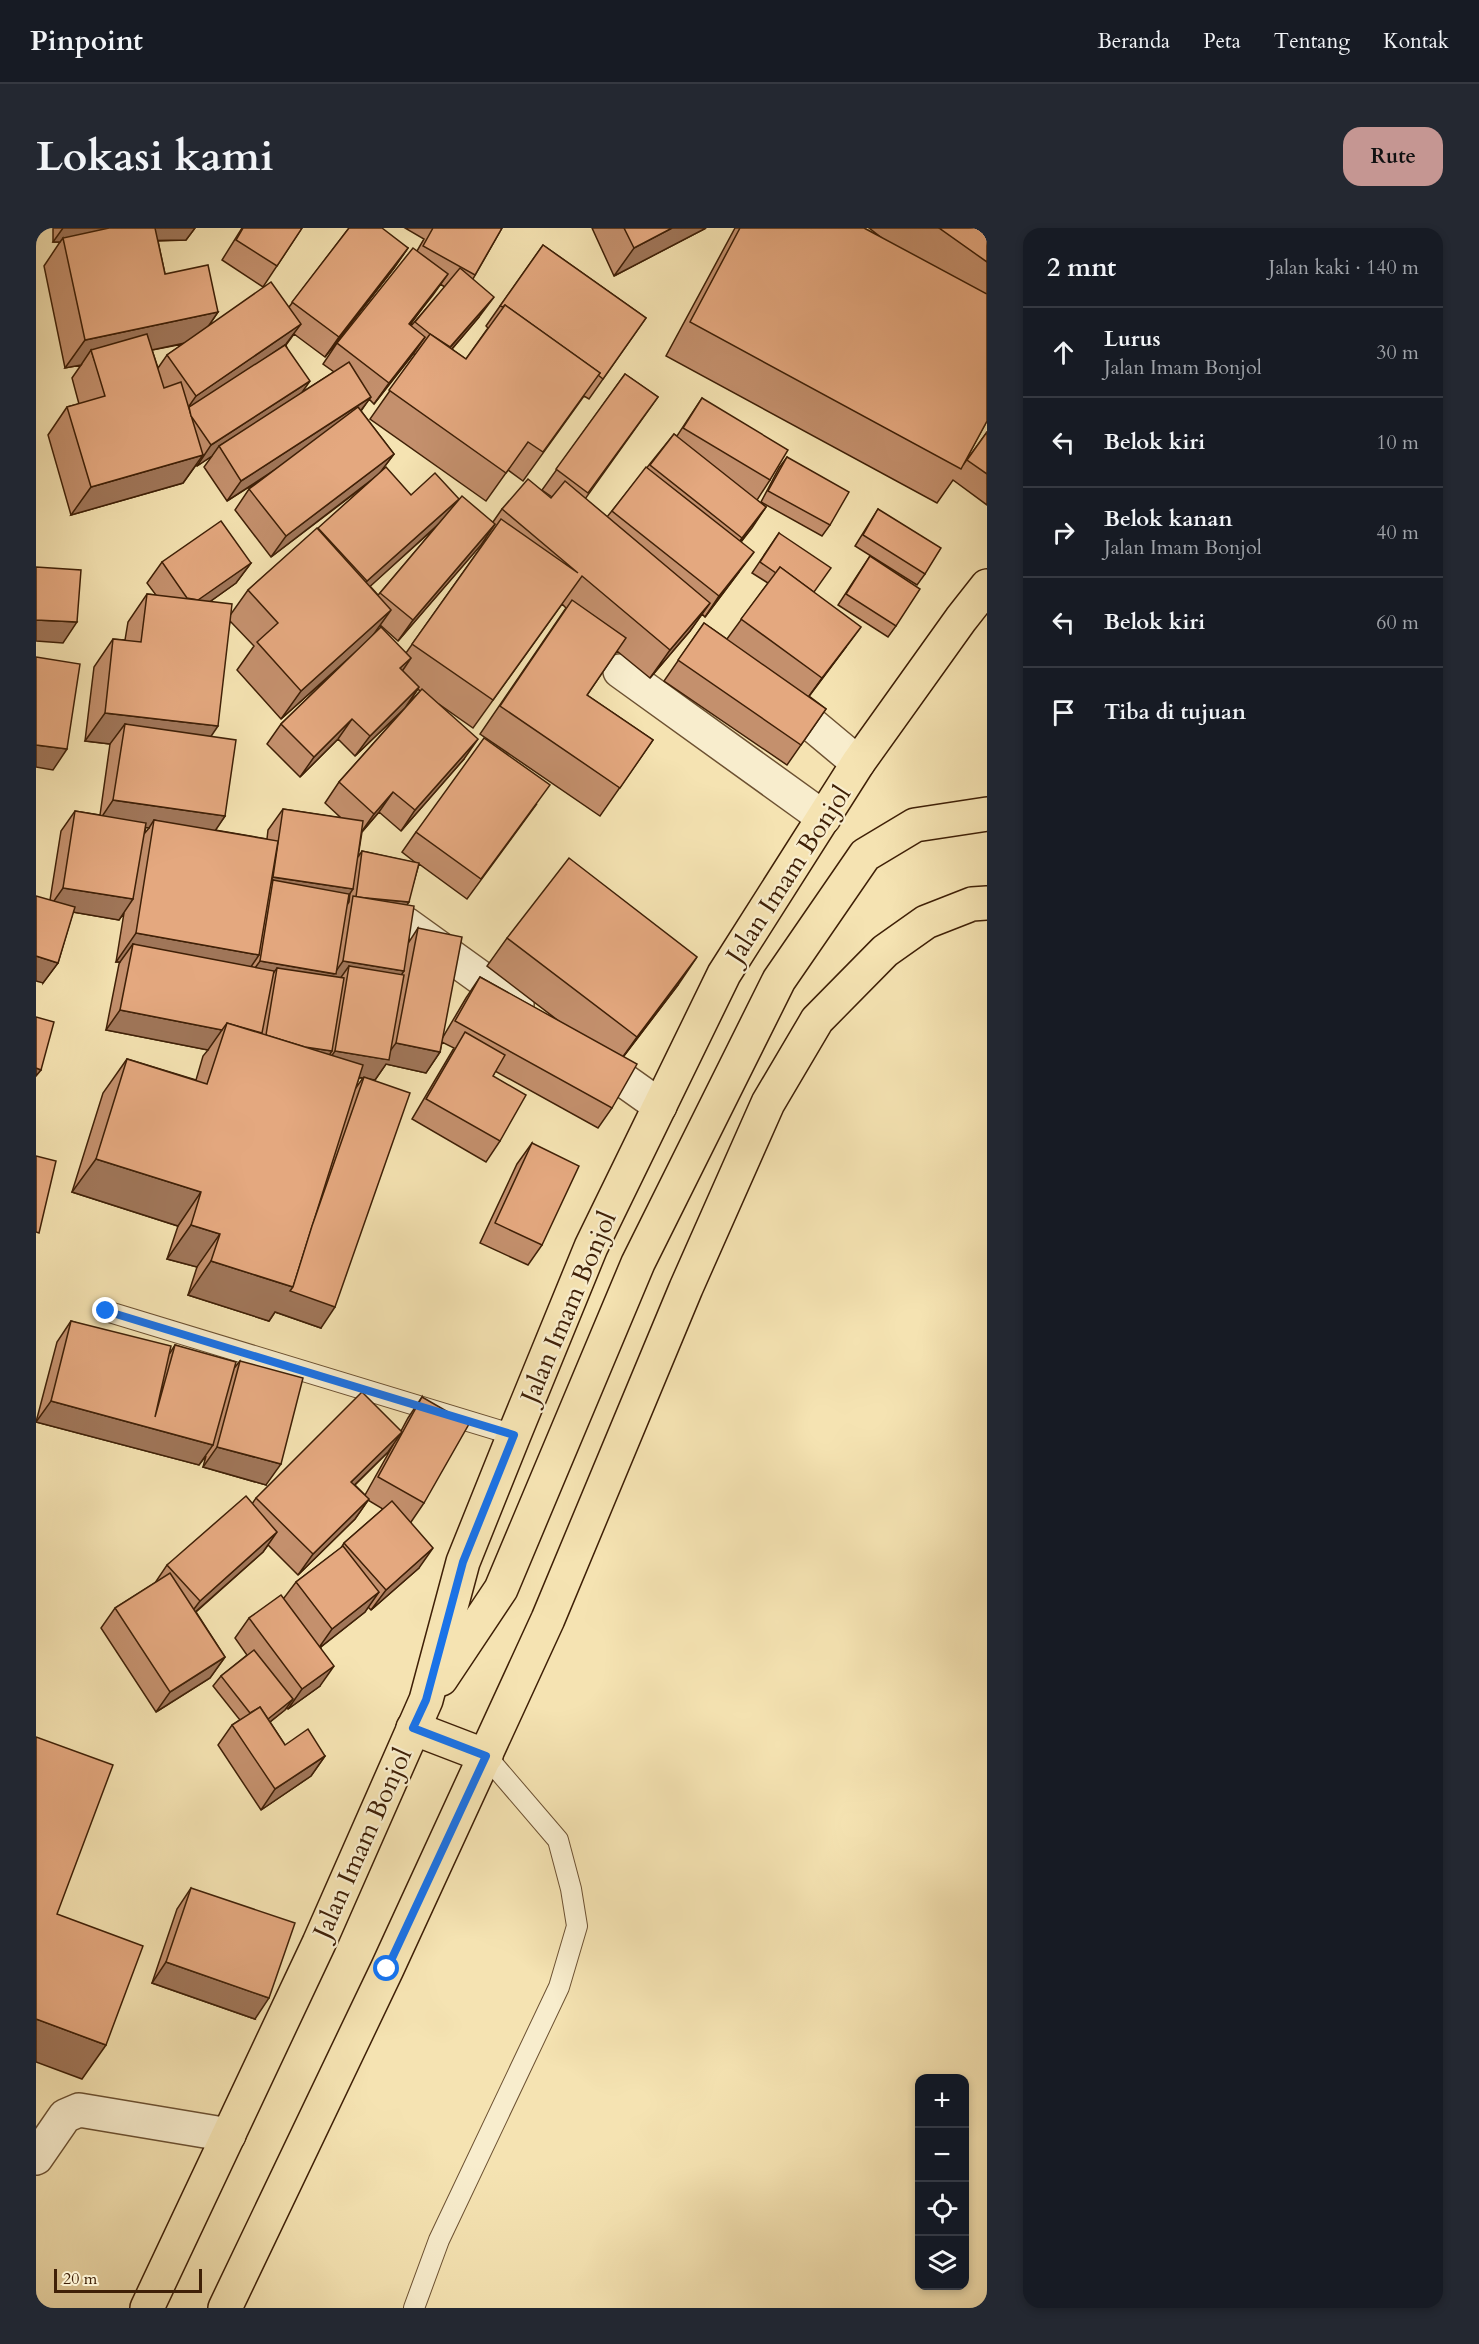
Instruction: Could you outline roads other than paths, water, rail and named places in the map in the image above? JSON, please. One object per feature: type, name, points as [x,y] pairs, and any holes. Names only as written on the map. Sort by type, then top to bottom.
[{"type":"main road","name":"Jalan Imam Bonjol","points":[[147,2308],[319,1943],[419,1714],[463,1562],[591,1247],[724,974],[858,764],[987,586]]},
{"type":"main road","points":[[486,1756],[419,1714],[501,1589],[638,1263],[779,980],[865,855],[915,825],[987,814]]},
{"type":"main road","points":[[225,2308],[382,1980],[548,1620],[691,1277],[773,1094],[817,1020],[885,951],[926,922],[972,904],[987,903]]},
{"type":"street","points":[[620,671],[824,818]]},
{"type":"street","points":[[759,680],[858,764]]},
{"type":"street","points":[[406,924],[537,1018]]},
{"type":"street","points":[[566,1039],[660,1106]]},
{"type":"street","points":[[36,2158],[65,2116],[79,2110],[229,2135]]},
{"type":"lane","points":[[106,1311],[514,1435]]},
{"type":"lane","points":[[414,2308],[439,2240],[559,1987],[577,1926],[571,1889],[558,1840],[486,1756]]}]
